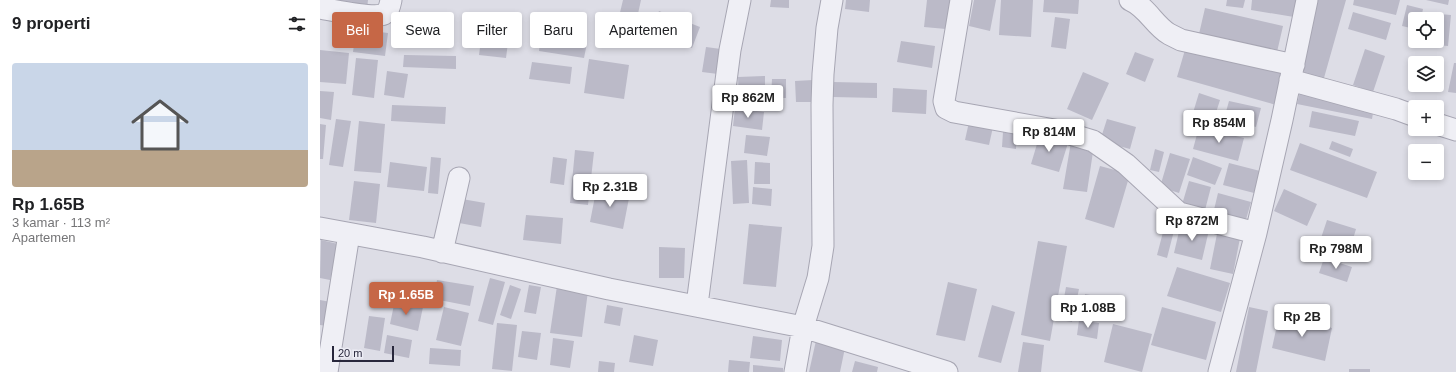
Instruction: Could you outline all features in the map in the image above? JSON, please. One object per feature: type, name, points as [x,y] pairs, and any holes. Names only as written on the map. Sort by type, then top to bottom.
[{"type":"street","points":[[320,8],[361,14],[382,14],[387,11],[391,0]]},
{"type":"street","points":[[697,305],[730,50],[740,0]]},
{"type":"street","points":[[795,372],[803,326],[818,278],[823,246],[823,74],[827,28],[832,0]]},
{"type":"street","points":[[961,0],[944,100],[946,108],[954,112],[1060,131],[1093,141],[1126,164],[1179,213],[1256,233]]},
{"type":"street","points":[[1130,0],[1137,3],[1148,12],[1169,34],[1181,40],[1292,73],[1408,113]]},
{"type":"street","points":[[1219,372],[1256,233],[1307,0]]},
{"type":"street","points":[[1444,126],[1456,130]]},
{"type":"street","points":[[442,252],[459,178]]},
{"type":"street","points":[[320,228],[423,247],[609,289],[803,326],[947,372]]},
{"type":"street","points":[[327,372],[349,234]]},
{"type":"building","points":[[337,0],[368,0],[367,9],[337,4]]},
{"type":"building","points":[[623,0],[641,0],[638,12],[620,12]]},
{"type":"building","points":[[771,0],[789,0],[789,8],[770,7]]},
{"type":"building","points":[[846,0],[870,0],[869,12],[845,9]]},
{"type":"building","points":[[927,0],[950,0],[946,29],[924,27]]},
{"type":"building","points":[[974,0],[996,0],[990,31],[969,26]]},
{"type":"building","points":[[1001,0],[1033,0],[1031,37],[999,35]]},
{"type":"building","points":[[1044,0],[1079,0],[1078,14],[1043,12]]},
{"type":"building","points":[[1227,0],[1245,0],[1243,8],[1226,6]]},
{"type":"building","points":[[1252,0],[1297,0],[1294,17],[1251,10]]},
{"type":"building","points":[[1318,0],[1346,0],[1322,85],[1297,78]]},
{"type":"building","points":[[1354,0],[1400,0],[1396,15],[1353,5]]},
{"type":"building","points":[[1426,0],[1449,0],[1448,5]]},
{"type":"building","points":[[1407,5],[1423,9],[1422,12],[1408,12],[1408,27],[1402,26]]},
{"type":"building","points":[[1205,8],[1283,26],[1277,52],[1199,34]]},
{"type":"building","points":[[1353,12],[1391,23],[1386,40],[1348,29]]},
{"type":"building","points":[[1444,14],[1451,15],[1448,46],[1444,46]]},
{"type":"building","points":[[1055,17],[1070,19],[1066,49],[1051,47]]},
{"type":"building","points":[[692,24],[700,27],[692,48]]},
{"type":"building","points":[[383,32],[388,33],[385,56],[353,52],[354,48],[383,48]]},
{"type":"building","points":[[901,41],[935,46],[932,68],[897,62]]},
{"type":"building","points":[[1187,43],[1286,71],[1276,105],[1177,77]]},
{"type":"building","points":[[706,47],[721,49],[718,74],[702,72]]},
{"type":"building","points":[[480,48],[507,48],[506,58],[479,55]]},
{"type":"building","points":[[539,48],[586,48],[584,58],[539,51]]},
{"type":"building","points":[[1365,49],[1385,56],[1373,92],[1353,85]]},
{"type":"building","points":[[320,50],[349,53],[346,84],[320,82]]},
{"type":"building","points":[[1135,52],[1154,59],[1145,82],[1126,74]]},
{"type":"building","points":[[404,55],[456,56],[456,69],[403,67]]},
{"type":"building","points":[[356,58],[378,60],[374,98],[352,95]]},
{"type":"building","points":[[589,59],[629,65],[624,99],[584,93]]},
{"type":"building","points":[[532,62],[572,67],[570,84],[529,79]]},
{"type":"building","points":[[1454,63],[1456,63],[1456,93],[1448,92]]},
{"type":"building","points":[[387,71],[408,74],[404,98],[384,95]]},
{"type":"building","points":[[1083,72],[1109,83],[1092,120],[1067,109]]},
{"type":"building","points":[[765,76],[765,101],[739,101],[738,77]]},
{"type":"building","points":[[772,79],[786,79],[786,98],[771,98]]},
{"type":"building","points":[[813,80],[814,102],[796,102],[795,81]]},
{"type":"building","points":[[833,82],[877,83],[877,98],[833,97]]},
{"type":"building","points":[[893,88],[927,90],[926,114],[892,112]]},
{"type":"building","points":[[320,91],[334,92],[331,120],[320,118]]},
{"type":"building","points":[[1300,92],[1374,107],[1372,119],[1297,104]]},
{"type":"building","points":[[1199,93],[1220,100],[1213,122],[1192,116]]},
{"type":"building","points":[[1229,101],[1261,108],[1256,127],[1224,119]]},
{"type":"building","points":[[392,105],[446,107],[445,124],[391,121]]},
{"type":"building","points":[[735,108],[764,112],[762,130],[733,126]]},
{"type":"building","points":[[1312,111],[1359,121],[1355,136],[1309,127]]},
{"type":"building","points":[[336,119],[351,121],[343,167],[329,165]]},
{"type":"building","points":[[1107,119],[1136,127],[1130,149],[1100,141]]},
{"type":"building","points":[[359,121],[385,124],[381,173],[354,171]]},
{"type":"building","points":[[969,122],[993,127],[989,145],[965,140]]},
{"type":"building","points":[[320,124],[326,125],[323,159],[320,159]]},
{"type":"building","points":[[1199,127],[1244,138],[1238,161],[1193,149]]},
{"type":"building","points":[[1003,132],[1017,133],[1016,149],[1002,147]]},
{"type":"building","points":[[1040,134],[1068,143],[1059,172],[1031,164]]},
{"type":"building","points":[[746,135],[770,137],[767,156],[744,153]]},
{"type":"building","points":[[1332,141],[1353,149],[1350,157],[1329,149]]},
{"type":"building","points":[[1071,142],[1094,145],[1087,192],[1063,189]]},
{"type":"building","points":[[1300,143],[1377,172],[1367,198],[1290,170]]},
{"type":"building","points":[[1155,149],[1164,152],[1159,172],[1150,170]]},
{"type":"building","points":[[575,150],[594,152],[588,205],[570,203]]},
{"type":"building","points":[[1170,153],[1190,159],[1179,193],[1160,187]]},
{"type":"building","points":[[431,157],[441,158],[438,194],[428,193]]},
{"type":"building","points":[[553,157],[567,159],[564,185],[550,183]]},
{"type":"building","points":[[1193,157],[1222,168],[1215,185],[1187,175]]},
{"type":"building","points":[[747,160],[749,203],[733,204],[731,161]]},
{"type":"building","points":[[390,162],[427,167],[424,191],[387,187]]},
{"type":"building","points":[[755,162],[770,163],[770,184],[754,184]]},
{"type":"building","points":[[1229,163],[1264,172],[1258,194],[1223,185]]},
{"type":"building","points":[[1100,166],[1130,174],[1114,228],[1085,219]]},
{"type":"building","points":[[354,181],[380,184],[376,223],[349,220]]},
{"type":"building","points":[[1189,181],[1211,187],[1204,214],[1181,208]]},
{"type":"building","points":[[597,186],[630,193],[623,229],[590,222]]},
{"type":"building","points":[[753,187],[772,189],[771,206],[752,204]]},
{"type":"building","points":[[1284,189],[1317,204],[1307,226],[1274,211]]},
{"type":"building","points":[[1218,193],[1251,202],[1245,223],[1213,214]]},
{"type":"building","points":[[462,199],[485,203],[481,227],[459,223]]},
{"type":"building","points":[[526,215],[563,218],[561,244],[523,240]]},
{"type":"building","points":[[1167,217],[1177,219],[1167,258],[1157,255]]},
{"type":"building","points":[[1327,220],[1356,229],[1349,253],[1319,244]]},
{"type":"building","points":[[1181,223],[1209,230],[1202,260],[1174,253]]},
{"type":"building","points":[[749,224],[782,227],[776,287],[743,284]]},
{"type":"building","points":[[1218,229],[1241,233],[1233,274],[1210,269]]},
{"type":"building","points":[[321,240],[338,244],[330,280],[320,278]]},
{"type":"building","points":[[1038,241],[1067,246],[1050,341],[1021,335]]},
{"type":"building","points":[[659,247],[685,248],[684,278],[659,278]]},
{"type":"building","points":[[1324,258],[1352,267],[1347,282],[1319,273]]},
{"type":"building","points":[[1177,267],[1230,283],[1221,312],[1167,296]]},
{"type":"building","points":[[490,278],[505,282],[493,325],[478,321]]},
{"type":"building","points":[[437,280],[474,286],[470,306],[434,299]]},
{"type":"building","points":[[948,282],[977,289],[965,341],[936,335]]},
{"type":"building","points":[[510,285],[521,289],[511,319],[500,315]]},
{"type":"building","points":[[529,285],[541,287],[536,314],[524,312]]},
{"type":"building","points":[[557,286],[588,291],[582,337],[550,333]]},
{"type":"building","points":[[1066,287],[1079,289],[1072,322],[1060,320]]},
{"type":"building","points":[[1085,294],[1112,299],[1107,321],[1081,316]]},
{"type":"building","points":[[320,300],[331,302],[327,326],[320,325]]},
{"type":"building","points":[[395,300],[423,307],[418,331],[390,324]]},
{"type":"building","points":[[607,305],[623,308],[620,326],[604,323]]},
{"type":"building","points":[[992,305],[1015,312],[1001,363],[978,357]]},
{"type":"building","points":[[444,307],[469,313],[461,346],[436,340]]},
{"type":"building","points":[[1162,307],[1216,322],[1206,360],[1151,345]]},
{"type":"building","points":[[1249,307],[1268,311],[1256,372],[1236,372]]},
{"type":"building","points":[[369,316],[385,318],[380,351],[364,348]]},
{"type":"building","points":[[1279,316],[1332,328],[1325,361],[1272,348]]},
{"type":"building","points":[[1079,320],[1099,323],[1097,339],[1077,335]]},
{"type":"building","points":[[497,323],[517,325],[512,371],[492,369]]},
{"type":"building","points":[[1113,324],[1152,334],[1142,372],[1104,362]]},
{"type":"building","points":[[522,331],[541,333],[537,360],[518,357]]},
{"type":"building","points":[[387,335],[412,340],[409,358],[384,353]]},
{"type":"building","points":[[634,335],[658,340],[653,366],[629,362]]},
{"type":"building","points":[[753,336],[782,340],[780,361],[750,358]]},
{"type":"building","points":[[817,336],[846,343],[840,372],[809,372]]},
{"type":"building","points":[[553,338],[574,341],[570,368],[550,365]]},
{"type":"building","points":[[1023,342],[1044,345],[1041,372],[1018,372]]},
{"type":"building","points":[[430,348],[461,350],[460,366],[429,364]]},
{"type":"building","points":[[729,360],[750,362],[749,372],[728,372]]},
{"type":"building","points":[[599,361],[615,363],[614,372],[598,372]]},
{"type":"building","points":[[855,361],[878,367],[877,372],[852,372]]},
{"type":"building","points":[[753,365],[783,368],[783,372],[753,372]]},
{"type":"building","points":[[1349,369],[1370,369],[1370,372],[1349,372]]}]
